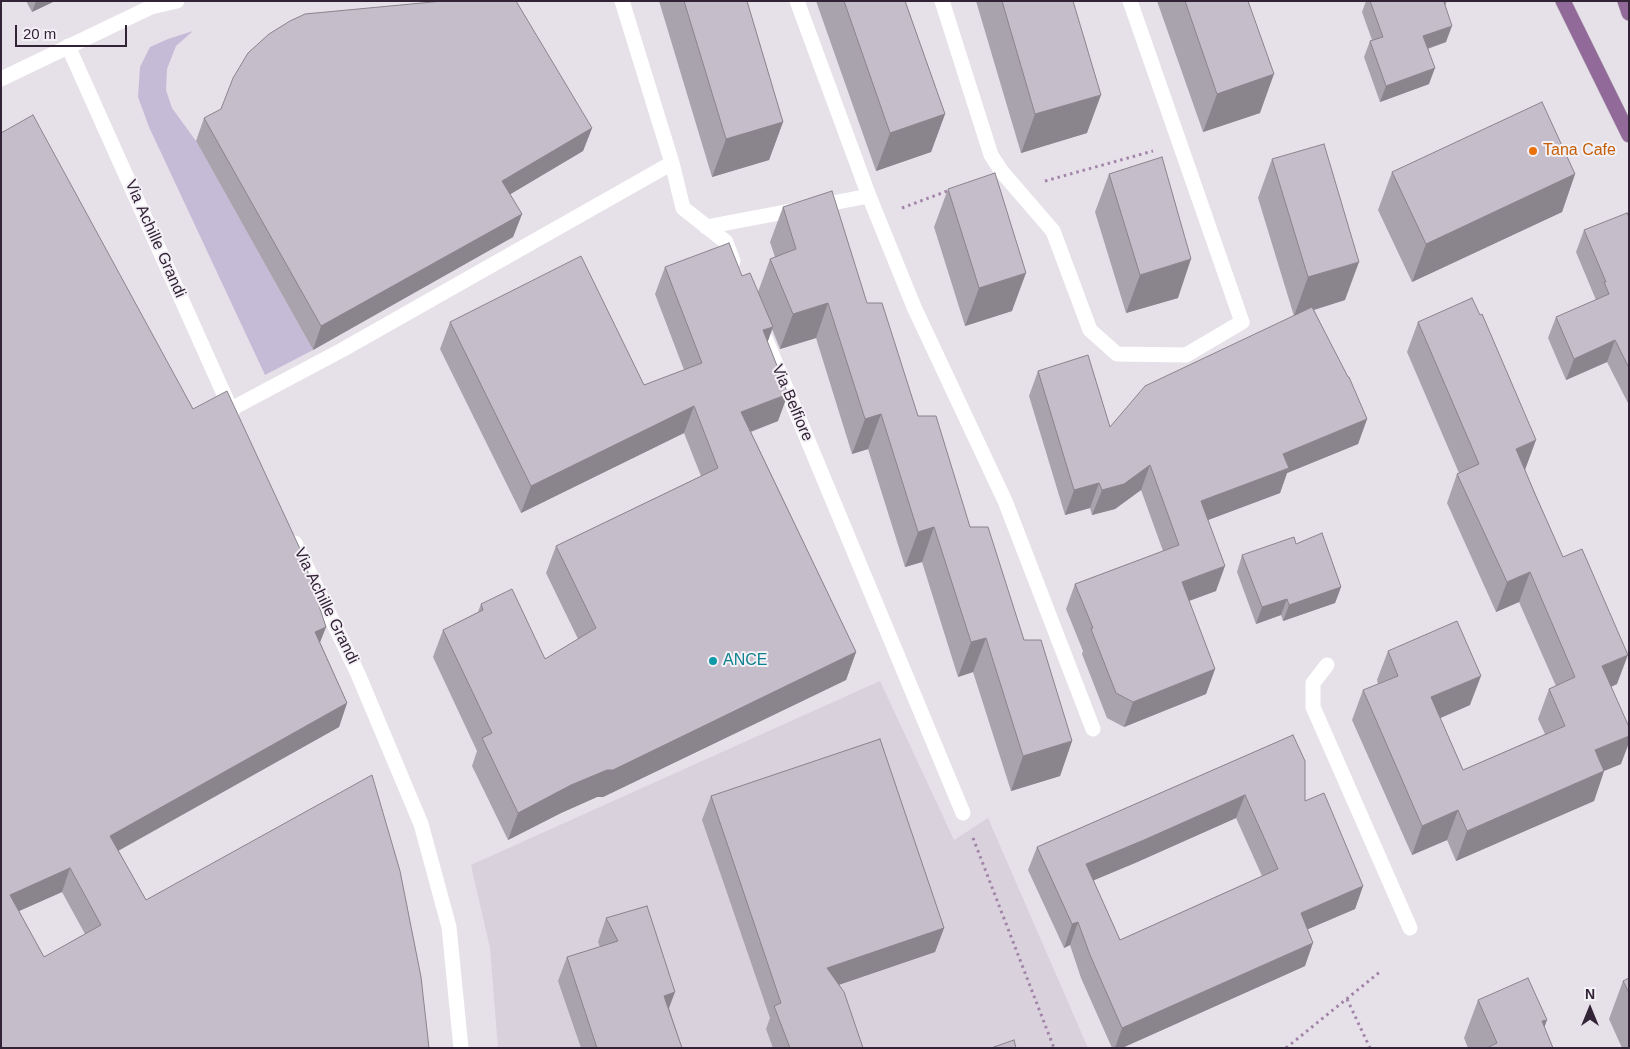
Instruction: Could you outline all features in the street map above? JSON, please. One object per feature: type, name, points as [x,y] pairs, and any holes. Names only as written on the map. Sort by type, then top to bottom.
[{"type":"main road","points":[[1563,1],[1629,135]]},
{"type":"main road","points":[[1625,1],[1629,13]]},
{"type":"street","points":[[1,79],[151,7],[177,1]]},
{"type":"street","points":[[622,1],[672,163],[683,208],[726,242],[737,270]]},
{"type":"street","points":[[797,1],[869,196],[914,307],[1005,502],[1093,729]]},
{"type":"street","points":[[942,1],[991,155],[1002,172],[1053,231],[1090,330],[1118,354],[1186,355],[1242,322],[1130,1]]},
{"type":"street","name":"Via Achille Grandi","points":[[68,46],[240,427]]},
{"type":"street","points":[[231,409],[342,350],[672,163]]},
{"type":"street","points":[[706,227],[869,196]]},
{"type":"street","name":"Via Belfiore","points":[[760,325],[963,813]]},
{"type":"street","name":"Via Achille Grandi","points":[[290,533],[358,674],[421,824],[448,927],[460,1048]]},
{"type":"street","points":[[1328,665],[1313,683],[1313,707],[1410,928]]},
{"type":"path","points":[[1017,188],[1180,143]]},
{"type":"path","points":[[878,216],[958,187]]},
{"type":"path","points":[[963,813],[1054,1048]]},
{"type":"path","points":[[1286,1048],[1381,971]]},
{"type":"path","points":[[1347,999],[1370,1048]]},
{"type":"shaded area","points":[[193,31],[176,46],[167,69],[166,90],[172,108],[196,141],[313,350],[265,375],[149,127],[138,97],[140,67],[150,47]]},
{"type":"shaded area","points":[[880,681],[954,840],[988,818],[1088,1048],[498,1048],[490,948],[471,865]]},
{"type":"building","points":[[443,1],[516,1],[592,128],[502,181],[522,214],[321,326],[204,118],[221,109],[233,78],[248,53],[269,34],[290,21],[305,14]]},
{"type":"building","points":[[684,1],[747,1],[783,122],[726,139]]},
{"type":"building","points":[[844,1],[905,1],[945,114],[890,133]]},
{"type":"building","points":[[1002,1],[1073,1],[1101,95],[1035,114]]},
{"type":"building","points":[[1185,1],[1248,1],[1274,74],[1217,94]]},
{"type":"building","points":[[1370,1],[1446,1],[1444,2],[1452,26],[1423,36],[1435,68],[1386,86],[1370,41],[1383,37]]},
{"type":"building","points":[[1542,102],[1575,174],[1426,244],[1392,172]]},
{"type":"building","points":[[33,115],[193,409],[227,391],[301,551],[326,627],[315,632],[347,703],[110,836],[146,900],[372,775],[400,871],[421,977],[429,1048],[1,1048],[1,133]],"holes":[[[70,868],[101,925],[44,957],[10,895]]]},
{"type":"building","points":[[1324,144],[1359,262],[1308,277],[1272,159]]},
{"type":"building","points":[[1162,157],[1191,259],[1140,275],[1109,174]]},
{"type":"building","points":[[995,173],[1026,273],[979,288],[948,189]]},
{"type":"building","points":[[832,191],[867,303],[882,303],[918,416],[936,416],[970,527],[988,527],[1024,640],[1041,640],[1072,741],[1023,756],[986,638],[971,642],[934,527],[918,532],[881,414],[865,419],[828,303],[793,314],[770,259],[796,249],[783,207]]},
{"type":"building","points":[[1627,213],[1629,217],[1629,368],[1615,340],[1574,359],[1556,317],[1609,294],[1604,282],[1606,282],[1584,230]]},
{"type":"building","points":[[729,243],[742,276],[750,273],[773,327],[763,330],[788,394],[741,412],[856,652],[613,770],[607,770],[571,785],[518,813],[482,738],[492,733],[443,630],[483,610],[481,604],[512,589],[545,659],[596,628],[556,546],[718,468],[694,406],[531,486],[450,322],[581,256],[644,385],[702,363],[665,267]]},
{"type":"building","points":[[1472,298],[1480,315],[1482,314],[1536,440],[1516,449],[1535,494],[1563,557],[1582,549],[1628,655],[1602,666],[1629,727],[1629,736],[1595,750],[1604,771],[1467,831],[1458,810],[1422,826],[1363,690],[1398,676],[1388,651],[1457,621],[1481,676],[1431,697],[1463,770],[1565,726],[1549,689],[1575,677],[1530,572],[1507,582],[1457,474],[1479,464],[1418,322]]},
{"type":"building","points":[[1312,307],[1349,377],[1367,419],[1283,454],[1289,468],[1201,501],[1225,566],[1182,582],[1215,669],[1133,702],[1116,693],[1075,584],[1179,545],[1150,465],[1124,484],[1102,490],[1099,483],[1074,490],[1038,371],[1088,355],[1110,427],[1145,386]]},
{"type":"building","points":[[1322,533],[1341,587],[1289,605],[1287,599],[1262,607],[1242,555],[1294,537],[1296,544]]},
{"type":"building","points":[[1293,735],[1305,761],[1305,801],[1324,793],[1363,886],[1301,913],[1313,943],[1122,1028],[1090,955],[1078,922],[1072,924],[1037,847]],"holes":[[[1245,795],[1278,869],[1120,940],[1086,864]]]},
{"type":"building","points":[[880,739],[944,928],[827,968],[844,992],[863,1048],[790,1048],[774,1006],[781,1003],[711,796]]},
{"type":"building","points":[[647,906],[675,992],[664,996],[682,1048],[597,1048],[567,957],[618,941],[606,918]]},
{"type":"building","points":[[1528,978],[1547,1020],[1542,1021],[1553,1048],[1487,1048],[1497,1043],[1478,1000]]},
{"type":"building","points":[[1629,978],[1629,993],[1623,981]]},
{"type":"building","points":[[1014,1040],[1016,1048],[991,1048]]},
{"type":"place","name":"Tana Cafe","points":[[1533,151]]},
{"type":"place","name":"ANCE","points":[[713,661]]}]
